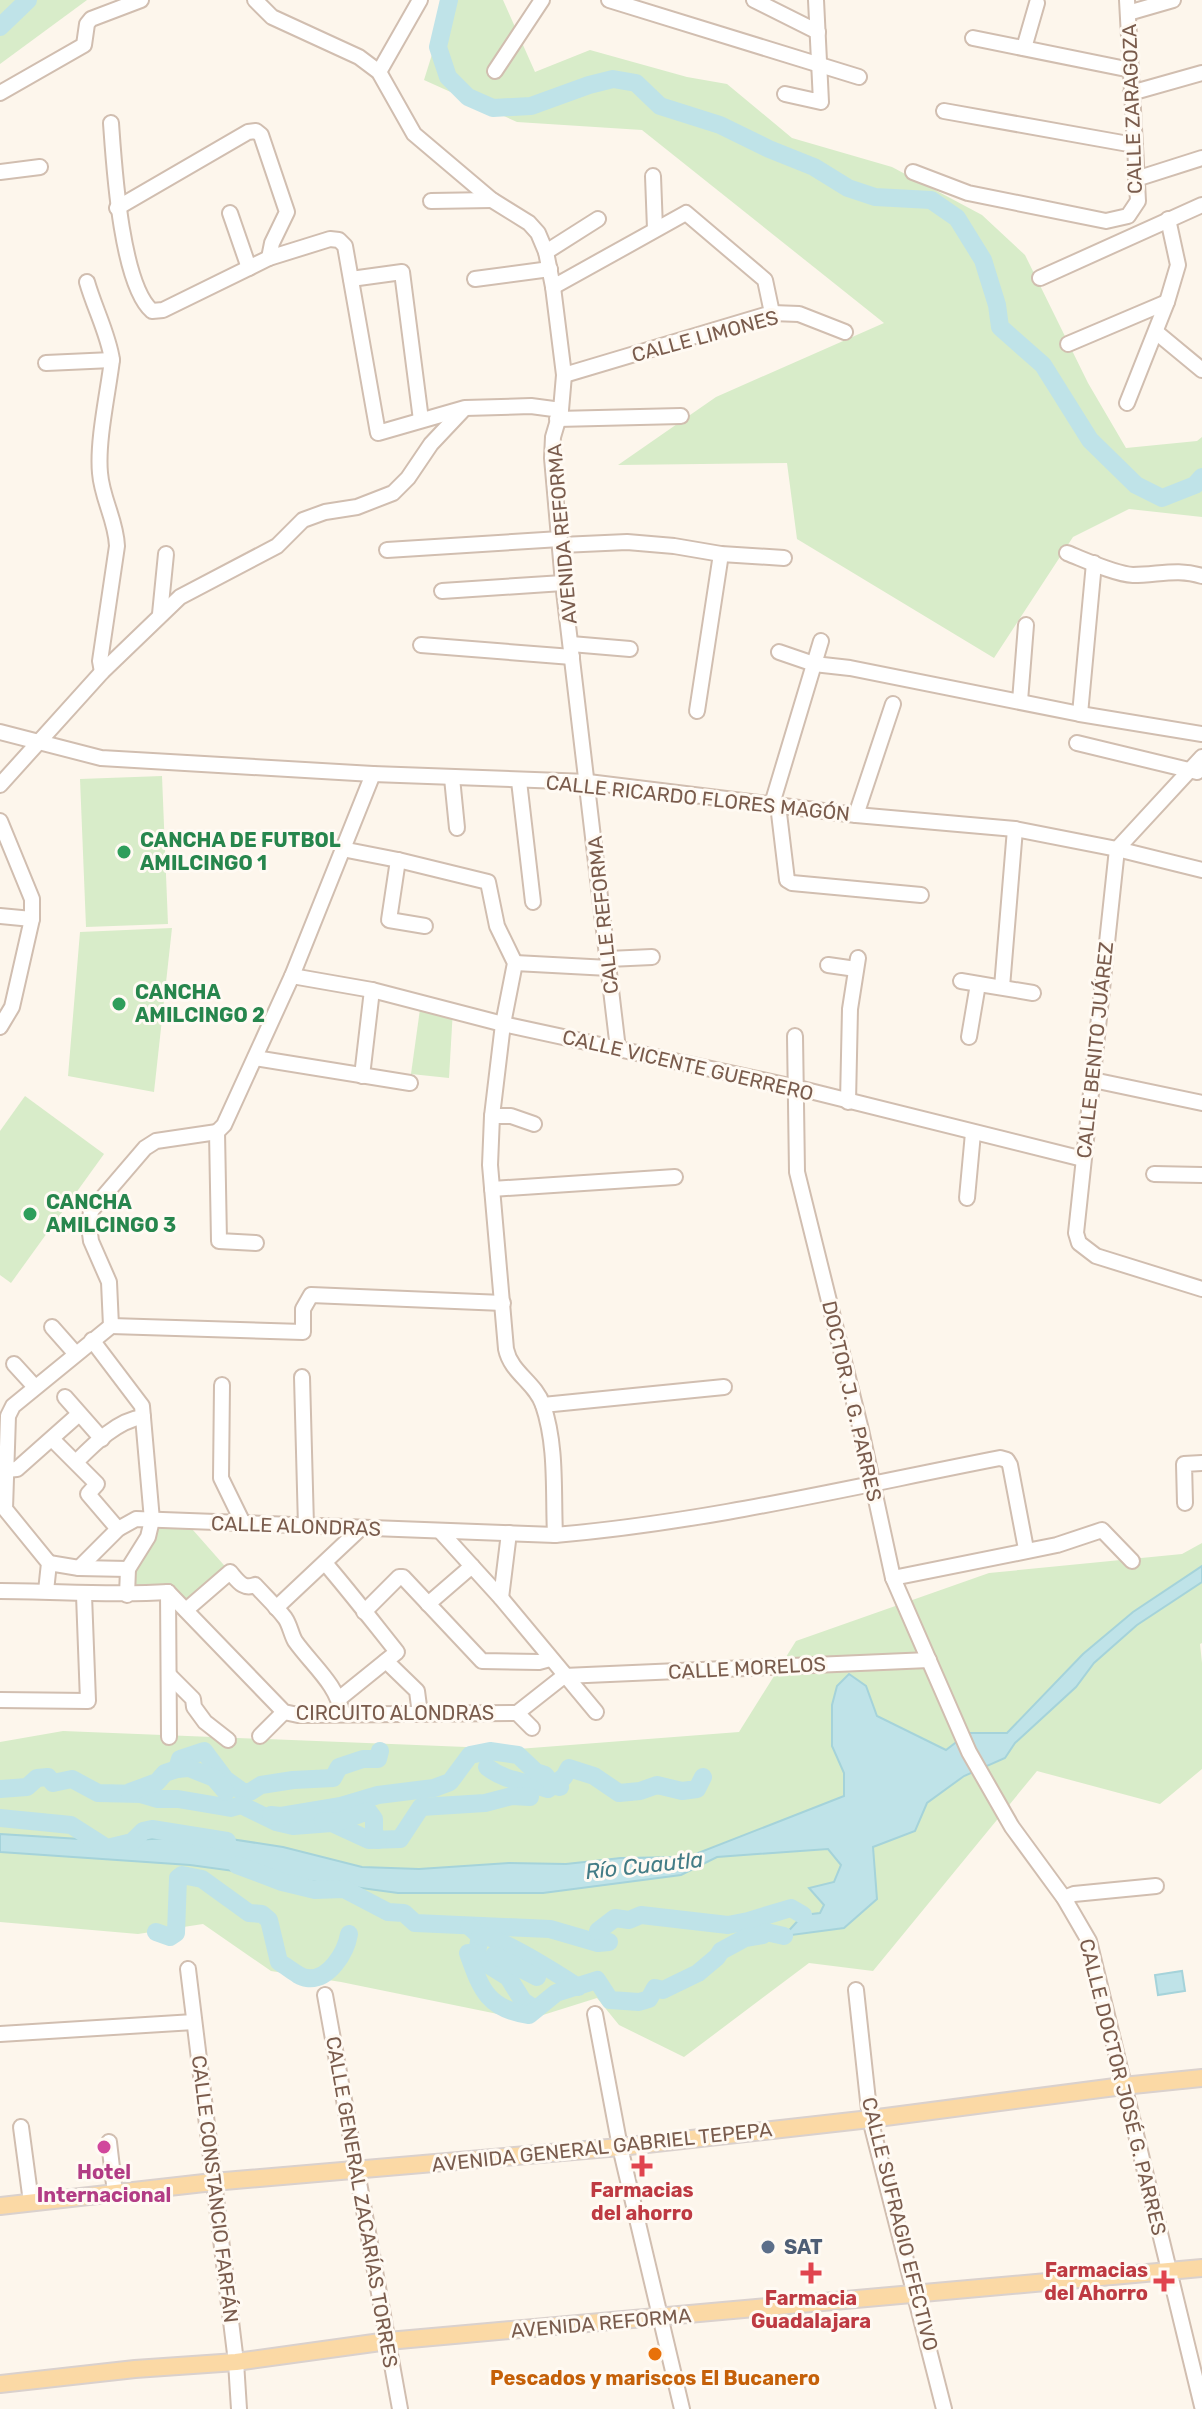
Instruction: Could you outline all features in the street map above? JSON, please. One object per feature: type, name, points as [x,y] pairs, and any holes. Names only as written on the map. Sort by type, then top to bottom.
[{"type":"main road","name":"AVENIDA GENERAL GABRIEL TEPEPA","points":[[0,2206],[213,2182],[620,2147],[1202,2078]]},
{"type":"main road","name":"AVENIDA REFORMA","points":[[0,2384],[135,2369],[236,2362],[388,2341],[1202,2268]]},
{"type":"street","points":[[0,93],[84,45],[87,24],[91,19],[141,0]]},
{"type":"street","name":"AVENIDA REFORMA","points":[[255,0],[272,17],[359,57],[379,72],[414,134],[492,200],[529,223],[538,233],[550,269],[564,375],[552,458],[563,583],[588,782]]},
{"type":"street","points":[[379,72],[420,0]]},
{"type":"street","points":[[495,71],[542,0]]},
{"type":"street","points":[[609,0],[647,5],[859,77]]},
{"type":"street","points":[[754,0],[818,32]]},
{"type":"street","points":[[785,94],[821,102],[816,0]]},
{"type":"street","points":[[1127,7],[1173,0]]},
{"type":"street","points":[[1024,48],[1037,3]]},
{"type":"street","name":"CALLE ZARAGOZA","points":[[913,172],[968,193],[1106,221],[1128,216],[1138,201],[1127,7]]},
{"type":"street","points":[[973,38],[1131,70]]},
{"type":"street","points":[[1131,93],[1202,73]]},
{"type":"street","points":[[944,111],[1134,145]]},
{"type":"street","points":[[111,123],[117,208],[144,304],[152,311],[163,310],[269,258],[330,239],[339,240],[345,246],[378,433],[465,408],[531,406],[559,415],[681,416]]},
{"type":"street","points":[[117,208],[248,132],[256,131],[261,135],[287,212],[272,243],[269,258]]},
{"type":"street","points":[[1136,179],[1202,158]]},
{"type":"street","points":[[0,172],[40,167]]},
{"type":"street","points":[[653,176],[655,229]]},
{"type":"street","points":[[431,201],[492,200]]},
{"type":"street","points":[[1040,278],[1202,205]]},
{"type":"street","points":[[230,213],[249,268]]},
{"type":"street","points":[[553,287],[686,213],[765,280],[772,313]]},
{"type":"street","points":[[546,252],[598,219]]},
{"type":"street","points":[[1127,403],[1156,332],[1178,265],[1168,219]]},
{"type":"street","points":[[475,279],[550,269]]},
{"type":"street","points":[[351,279],[402,272],[421,420]]},
{"type":"street","points":[[87,282],[112,360],[99,471],[116,528],[117,546],[100,661],[102,672]]},
{"type":"street","points":[[1068,344],[1167,302]]},
{"type":"street","name":"CALLE LIMONES","points":[[564,375],[772,313],[799,314],[845,332]]},
{"type":"street","points":[[1156,332],[1202,370]]},
{"type":"street","points":[[46,363],[112,360]]},
{"type":"street","points":[[0,785],[102,672],[180,597],[277,546],[303,520],[325,512],[357,507],[393,493],[408,478],[431,444],[465,408]]},
{"type":"street","points":[[387,550],[627,542],[721,554],[784,558]]},
{"type":"street","points":[[1067,553],[1131,575],[1168,571],[1202,576]]},
{"type":"street","points":[[160,614],[166,554]]},
{"type":"street","points":[[697,711],[721,554]]},
{"type":"street","points":[[1080,714],[1094,563]]},
{"type":"street","points":[[442,591],[563,583]]},
{"type":"street","points":[[1020,701],[1026,625]]},
{"type":"street","points":[[821,641],[775,805],[787,880],[792,883],[921,895]]},
{"type":"street","points":[[421,645],[572,651],[630,649]]},
{"type":"street","points":[[779,652],[814,664],[850,668],[1080,714],[1202,734]]},
{"type":"street","points":[[856,815],[893,704]]},
{"type":"street","name":"CALLE RICARDO FLORES MAGÓN","points":[[0,732],[101,758],[452,778],[588,782],[856,815],[1015,829],[1202,870]]},
{"type":"street","points":[[1077,743],[1197,772]]},
{"type":"street","points":[[1117,849],[1197,772],[1202,757]]},
{"type":"street","points":[[111,1326],[109,1282],[91,1241],[91,1211],[136,1157],[156,1141],[217,1132],[224,1125],[292,976],[373,774]]},
{"type":"street","points":[[452,778],[457,828]]},
{"type":"street","points":[[519,781],[533,902]]},
{"type":"street","name":"CALLE REFORMA","points":[[588,782],[618,1049]]},
{"type":"street","points":[[0,821],[32,899],[32,919],[12,1007],[0,1027]]},
{"type":"street","points":[[1002,987],[1015,829]]},
{"type":"street","points":[[342,849],[488,882],[497,926],[515,963],[503,1024],[492,1116],[492,1189],[509,1361],[536,1390],[543,1405],[552,1442],[555,1535]]},
{"type":"street","name":"CALLE BENITO JUÁREZ","points":[[1117,849],[1076,1224],[1079,1243],[1096,1256],[1202,1289]]},
{"type":"street","points":[[398,860],[389,920],[425,926]]},
{"type":"street","points":[[0,916],[32,919]]},
{"type":"street","points":[[515,963],[609,964],[652,957]]},
{"type":"street","points":[[828,965],[857,963],[850,1009],[848,1102]]},
{"type":"street","name":"CALLE VICENTE GUERRERO","points":[[292,976],[372,990],[503,1024],[794,1087],[1083,1159]]},
{"type":"street","points":[[961,981],[1033,993]]},
{"type":"street","points":[[969,1037],[978,984]]},
{"type":"street","points":[[362,1076],[372,990]]},
{"type":"street","name":"DOCTOR J. G. PARRES","points":[[795,1036],[797,1172],[857,1415],[893,1578],[949,1706]]},
{"type":"street","points":[[255,1058],[410,1083]]},
{"type":"street","points":[[1093,1080],[1202,1103]]},
{"type":"street","points":[[492,1116],[511,1116],[534,1124]]},
{"type":"street","points":[[217,1132],[219,1241],[256,1243]]},
{"type":"street","points":[[967,1198],[973,1133]]},
{"type":"street","points":[[1154,1174],[1202,1175]]},
{"type":"street","points":[[492,1189],[675,1177]]},
{"type":"street","points":[[128,1569],[79,1568],[49,1563],[5,1509],[8,1416],[13,1406],[111,1326],[303,1332],[303,1309],[311,1295],[503,1303]]},
{"type":"street","points":[[52,1327],[75,1353]]},
{"type":"street","points":[[92,1340],[142,1406],[152,1520],[148,1537],[128,1569],[127,1595]]},
{"type":"street","points":[[14,1364],[35,1387]]},
{"type":"street","points":[[302,1377],[306,1526]]},
{"type":"street","points":[[222,1385],[221,1478],[243,1523]]},
{"type":"street","points":[[543,1405],[724,1387]]},
{"type":"street","points":[[65,1397],[96,1443]]},
{"type":"street","points":[[6,1470],[17,1469],[79,1414]]},
{"type":"street","points":[[77,1461],[129,1419],[143,1417]]},
{"type":"street","points":[[52,1439],[97,1484],[88,1494],[118,1529],[79,1568]]},
{"type":"street","name":"CALLE ALONDRAS","points":[[118,1529],[136,1519],[555,1535],[689,1519],[790,1502],[1000,1458],[1010,1465],[1026,1549]]},
{"type":"street","points":[[1185,1503],[1184,1464],[1202,1463]]},
{"type":"street","points":[[276,1608],[360,1529]]},
{"type":"street","points":[[893,1578],[1057,1545],[1102,1530],[1132,1561]]},
{"type":"street","points":[[440,1531],[501,1598],[596,1712]]},
{"type":"street","points":[[501,1598],[509,1533]]},
{"type":"street","points":[[46,1591],[49,1563]]},
{"type":"street","points":[[325,1563],[359,1601],[364,1612],[397,1652],[340,1698]]},
{"type":"street","points":[[428,1604],[472,1566]]},
{"type":"street","points":[[0,1700],[88,1701],[91,1595],[98,1569]]},
{"type":"street","points":[[186,1610],[230,1572],[242,1585],[255,1585],[287,1621],[294,1639],[340,1698],[342,1714]]},
{"type":"street","points":[[364,1612],[399,1577],[403,1577],[482,1661],[539,1662],[550,1659]]},
{"type":"street","points":[[0,1591],[91,1595],[168,1592],[169,1737]]},
{"type":"street","name":"CIRCUITO ALONDRAS","points":[[168,1592],[284,1712],[298,1715],[517,1713],[564,1676]]},
{"type":"street","name":"CALLE MORELOS","points":[[564,1676],[929,1660]]},
{"type":"street","points":[[386,1661],[417,1691],[420,1714]]},
{"type":"street","points":[[169,1675],[193,1699],[194,1707],[205,1722],[228,1740]]},
{"type":"street","name":"CALLE DOCTOR JOSÉ G. PARRES","points":[[949,1706],[969,1752],[1012,1827],[1064,1898],[1089,1941],[1202,2406]]},
{"type":"street","points":[[260,1736],[284,1712]]},
{"type":"street","points":[[517,1713],[532,1728]]},
{"type":"street","points":[[1064,1898],[1074,1894],[1156,1886]]},
{"type":"street","name":"CALLE CONSTANCIO FARFÁN","points":[[188,1969],[236,2362],[239,2409]]},
{"type":"street","name":"CALLE SUFRAGIO EFECTIVO","points":[[856,1990],[870,2119],[917,2293],[944,2409]]},
{"type":"street","name":"CALLE GENERAL ZACARÍAS TORRES","points":[[325,1995],[400,2409]]},
{"type":"street","points":[[595,2014],[620,2147],[682,2409]]},
{"type":"street","points":[[0,2034],[194,2022]]},
{"type":"street","points":[[21,2127],[31,2202]]},
{"type":"street","points":[[109,2142],[115,2193]]},
{"type":"green space","points":[[0,0],[87,0],[0,64]]},
{"type":"green space","points":[[449,0],[503,0],[535,72],[590,50],[687,77],[727,84],[792,138],[892,167],[982,215],[1025,255],[1088,383],[1126,448],[1197,441],[1202,437],[1202,517],[1129,509],[1073,537],[994,658],[797,539],[787,463],[618,465],[716,397],[884,323],[642,130],[517,122],[424,80]]},
{"type":"green space","name":"CANCHA DE FUTBOL AMILCINGO 1","points":[[162,776],[168,924],[86,927],[80,779]]},
{"type":"green space","name":"CANCHA AMILCINGO 2","points":[[172,928],[154,1092],[68,1076],[80,932]]},
{"type":"green space","points":[[421,1002],[453,1009],[449,1078],[411,1074]]},
{"type":"green space","name":"CANCHA AMILCINGO 3","points":[[25,1096],[104,1154],[11,1283],[0,1275],[0,1131]]},
{"type":"green space","points":[[152,1520],[185,1521],[230,1572],[186,1610],[168,1592],[127,1595]]},
{"type":"green space","points":[[1202,1543],[1202,1769],[1160,1804],[1037,1771],[873,1971],[809,1963],[684,2057],[619,2025],[597,1998],[527,2020],[271,1971],[203,1924],[138,1934],[0,1922],[0,1742],[63,1731],[518,1749],[739,1732],[796,1641],[989,1573],[1182,1554]]},
{"type":"water","points":[[1202,1566],[1202,1582],[1137,1625],[1094,1663],[1076,1687],[1015,1743],[1005,1758],[964,1776],[927,1803],[915,1831],[873,1847],[877,1899],[844,1928],[784,1936],[803,1915],[820,1913],[824,1905],[809,1888],[834,1882],[841,1865],[828,1849],[717,1857],[681,1875],[543,1893],[398,1893],[190,1865],[0,1852],[0,1834],[112,1841],[211,1836],[283,1847],[362,1867],[419,1869],[688,1857],[844,1796],[844,1773],[832,1746],[832,1705],[837,1686],[849,1674],[866,1686],[877,1716],[946,1750],[968,1733],[1007,1733],[1083,1654],[1133,1612]]},
{"type":"water","points":[[1182,1971],[1185,1991],[1158,1995],[1155,1975]]},
{"type":"waterway","points":[[0,27],[28,0]]},
{"type":"waterway","points":[[449,0],[438,47],[448,77],[468,97],[493,108],[531,106],[613,79],[636,83],[660,106],[720,125],[814,167],[848,188],[875,197],[931,200],[957,218],[983,260],[997,305],[1000,327],[1043,365],[1090,440],[1136,485],[1162,498],[1195,485],[1202,477]]},
{"type":"waterway","points":[[177,1769],[180,1759],[204,1751],[225,1779],[243,1792],[250,1792],[261,1785],[333,1778],[339,1767],[363,1759],[378,1759],[380,1751]]},
{"type":"waterway","points":[[271,1815],[281,1816],[341,1806],[378,1795],[434,1788],[450,1782],[470,1755],[490,1751],[518,1755],[553,1785],[560,1787]]},
{"type":"waterway","points":[[487,1767],[509,1778],[548,1789],[564,1777],[569,1768],[594,1776],[619,1793],[657,1785],[682,1791],[697,1789],[703,1777]]},
{"type":"waterway","points":[[130,1792],[157,1782],[165,1773],[189,1768],[214,1778],[226,1792]]},
{"type":"waterway","points":[[0,1789],[27,1787],[37,1778],[48,1777],[53,1783],[72,1779],[98,1793],[141,1794],[231,1808],[241,1805],[276,1822],[293,1826],[332,1823],[369,1840],[400,1839],[421,1807],[485,1803],[512,1796],[530,1797]]},
{"type":"waterway","points":[[323,1821],[338,1822],[368,1811],[374,1819],[374,1832],[378,1840]]},
{"type":"waterway","name":"Río Cuautla","points":[[0,1818],[71,1825],[107,1848],[132,1842],[143,1831],[152,1829],[227,1841]]},
{"type":"waterway","points":[[237,1865],[282,1882],[315,1890],[344,1889],[388,1912],[404,1913],[415,1923],[550,1929],[598,1943],[609,1942]]},
{"type":"waterway","points":[[156,1932],[170,1937],[176,1933],[178,1878],[182,1875],[202,1879],[249,1913],[262,1914],[269,1920],[279,1962],[304,1977],[315,1978],[329,1970],[340,1957],[349,1934]]},
{"type":"waterway","points":[[598,1931],[615,1918],[629,1920],[641,1915],[728,1925],[791,1908],[803,1915]]},
{"type":"waterway","points":[[469,1926],[480,1936],[476,1957],[508,1977],[523,2001],[535,2009]]},
{"type":"waterway","points":[[468,1953],[488,1995],[504,2008],[529,2015],[556,1993],[597,1980],[610,2000],[639,2002],[649,1999],[655,1988],[663,1990],[698,1973],[721,1951],[745,1938],[766,1932],[784,1936]]},
{"type":"waterway","points":[[480,1936],[514,1948],[578,1987]]},
{"type":"waterway","points":[[494,1955],[537,1977]]},
{"type":"place","name":"CANCHA DE FUTBOL AMILCINGO 1","points":[[124,852]]},
{"type":"place","name":"CANCHA AMILCINGO 2","points":[[119,1004]]},
{"type":"place","name":"CANCHA AMILCINGO 3","points":[[30,1214]]},
{"type":"place","name":"Hotel Internacional","points":[[104,2147]]},
{"type":"place","name":"Farmacias del ahorro","points":[[642,2166]]},
{"type":"place","name":"SAT","points":[[768,2247]]},
{"type":"place","name":"Farmacia Guadalajara","points":[[811,2273]]},
{"type":"place","name":"Farmacias del Ahorro","points":[[1164,2281]]},
{"type":"place","name":"Pescados y mariscos El Bucanero","points":[[655,2354]]}]
